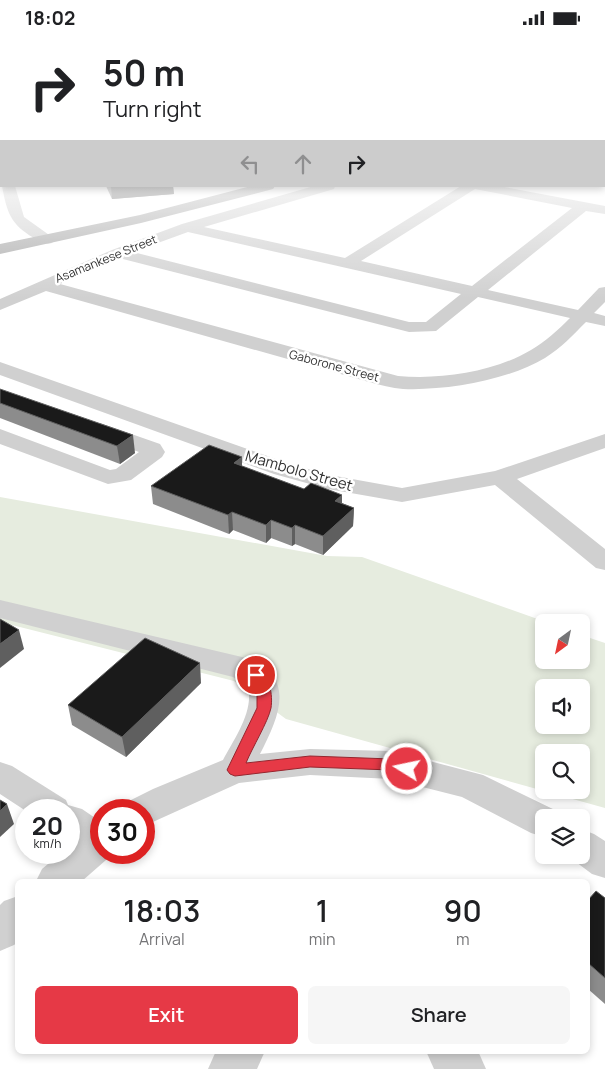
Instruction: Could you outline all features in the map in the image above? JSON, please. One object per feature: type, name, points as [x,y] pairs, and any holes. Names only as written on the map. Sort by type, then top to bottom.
[{"type":"main road","points":[[0,249],[178,202]]},
{"type":"main road","points":[[0,242],[42,237],[151,216],[205,202]]},
{"type":"street","points":[[12,202],[15,217],[24,227],[42,237]]},
{"type":"street","name":"Asamankese Street","points":[[0,305],[117,253],[188,227],[273,202]]},
{"type":"street","points":[[347,263],[445,202]]},
{"type":"street","points":[[563,202],[605,210]]},
{"type":"street","points":[[117,253],[409,327],[430,327],[583,206]]},
{"type":"street","points":[[0,219],[15,217]]},
{"type":"street","points":[[188,227],[605,321]]},
{"type":"street","name":"Gaborone Street","points":[[44,285],[376,378],[405,383],[434,383],[469,377],[533,358],[549,347],[605,292]]},
{"type":"street","name":"Mambolo Street","points":[[0,369],[282,469],[328,482],[402,495],[500,477],[605,441]]},
{"type":"street","points":[[0,437],[108,477],[123,475],[154,453],[152,449],[81,423]]},
{"type":"street","points":[[500,477],[605,562]]},
{"type":"street","points":[[0,609],[242,668],[256,675],[264,686],[264,708],[235,770]]},
{"type":"street","points":[[155,805],[235,770],[310,761],[391,765],[471,785],[535,817]]},
{"type":"street","points":[[0,776],[36,799]]},
{"type":"street","points":[[57,879],[90,851]]},
{"type":"street","points":[[590,851],[605,861]]},
{"type":"street","points":[[0,932],[15,917]]},
{"type":"street","points":[[230,1069],[241,1054]]},
{"type":"street","points":[[451,1054],[464,1069]]},
{"type":"shaded area","points":[[0,497],[327,556],[362,557],[535,618],[535,669],[590,669],[590,638],[605,643],[605,808],[573,799],[590,799],[590,744],[535,744],[535,788],[286,719],[234,681],[0,622]]},
{"type":"building","points":[[0,389],[133,435],[117,446],[0,403]]},
{"type":"building","points":[[209,445],[242,457],[234,463],[304,489],[311,483],[342,495],[335,501],[354,508],[323,536],[295,525],[292,528],[271,520],[266,525],[232,512],[228,515],[151,486]]},
{"type":"building","points":[[0,619],[19,630],[0,644]]},
{"type":"building","points":[[145,638],[200,663],[122,737],[68,705]]},
{"type":"building","points":[[0,800],[7,804],[0,811]]},
{"type":"building","points":[[596,891],[605,898],[605,978],[590,965],[590,898]]},
{"type":"route","points":[[256,675],[264,686],[264,708],[235,770],[310,761],[391,765],[407,769]]}]
